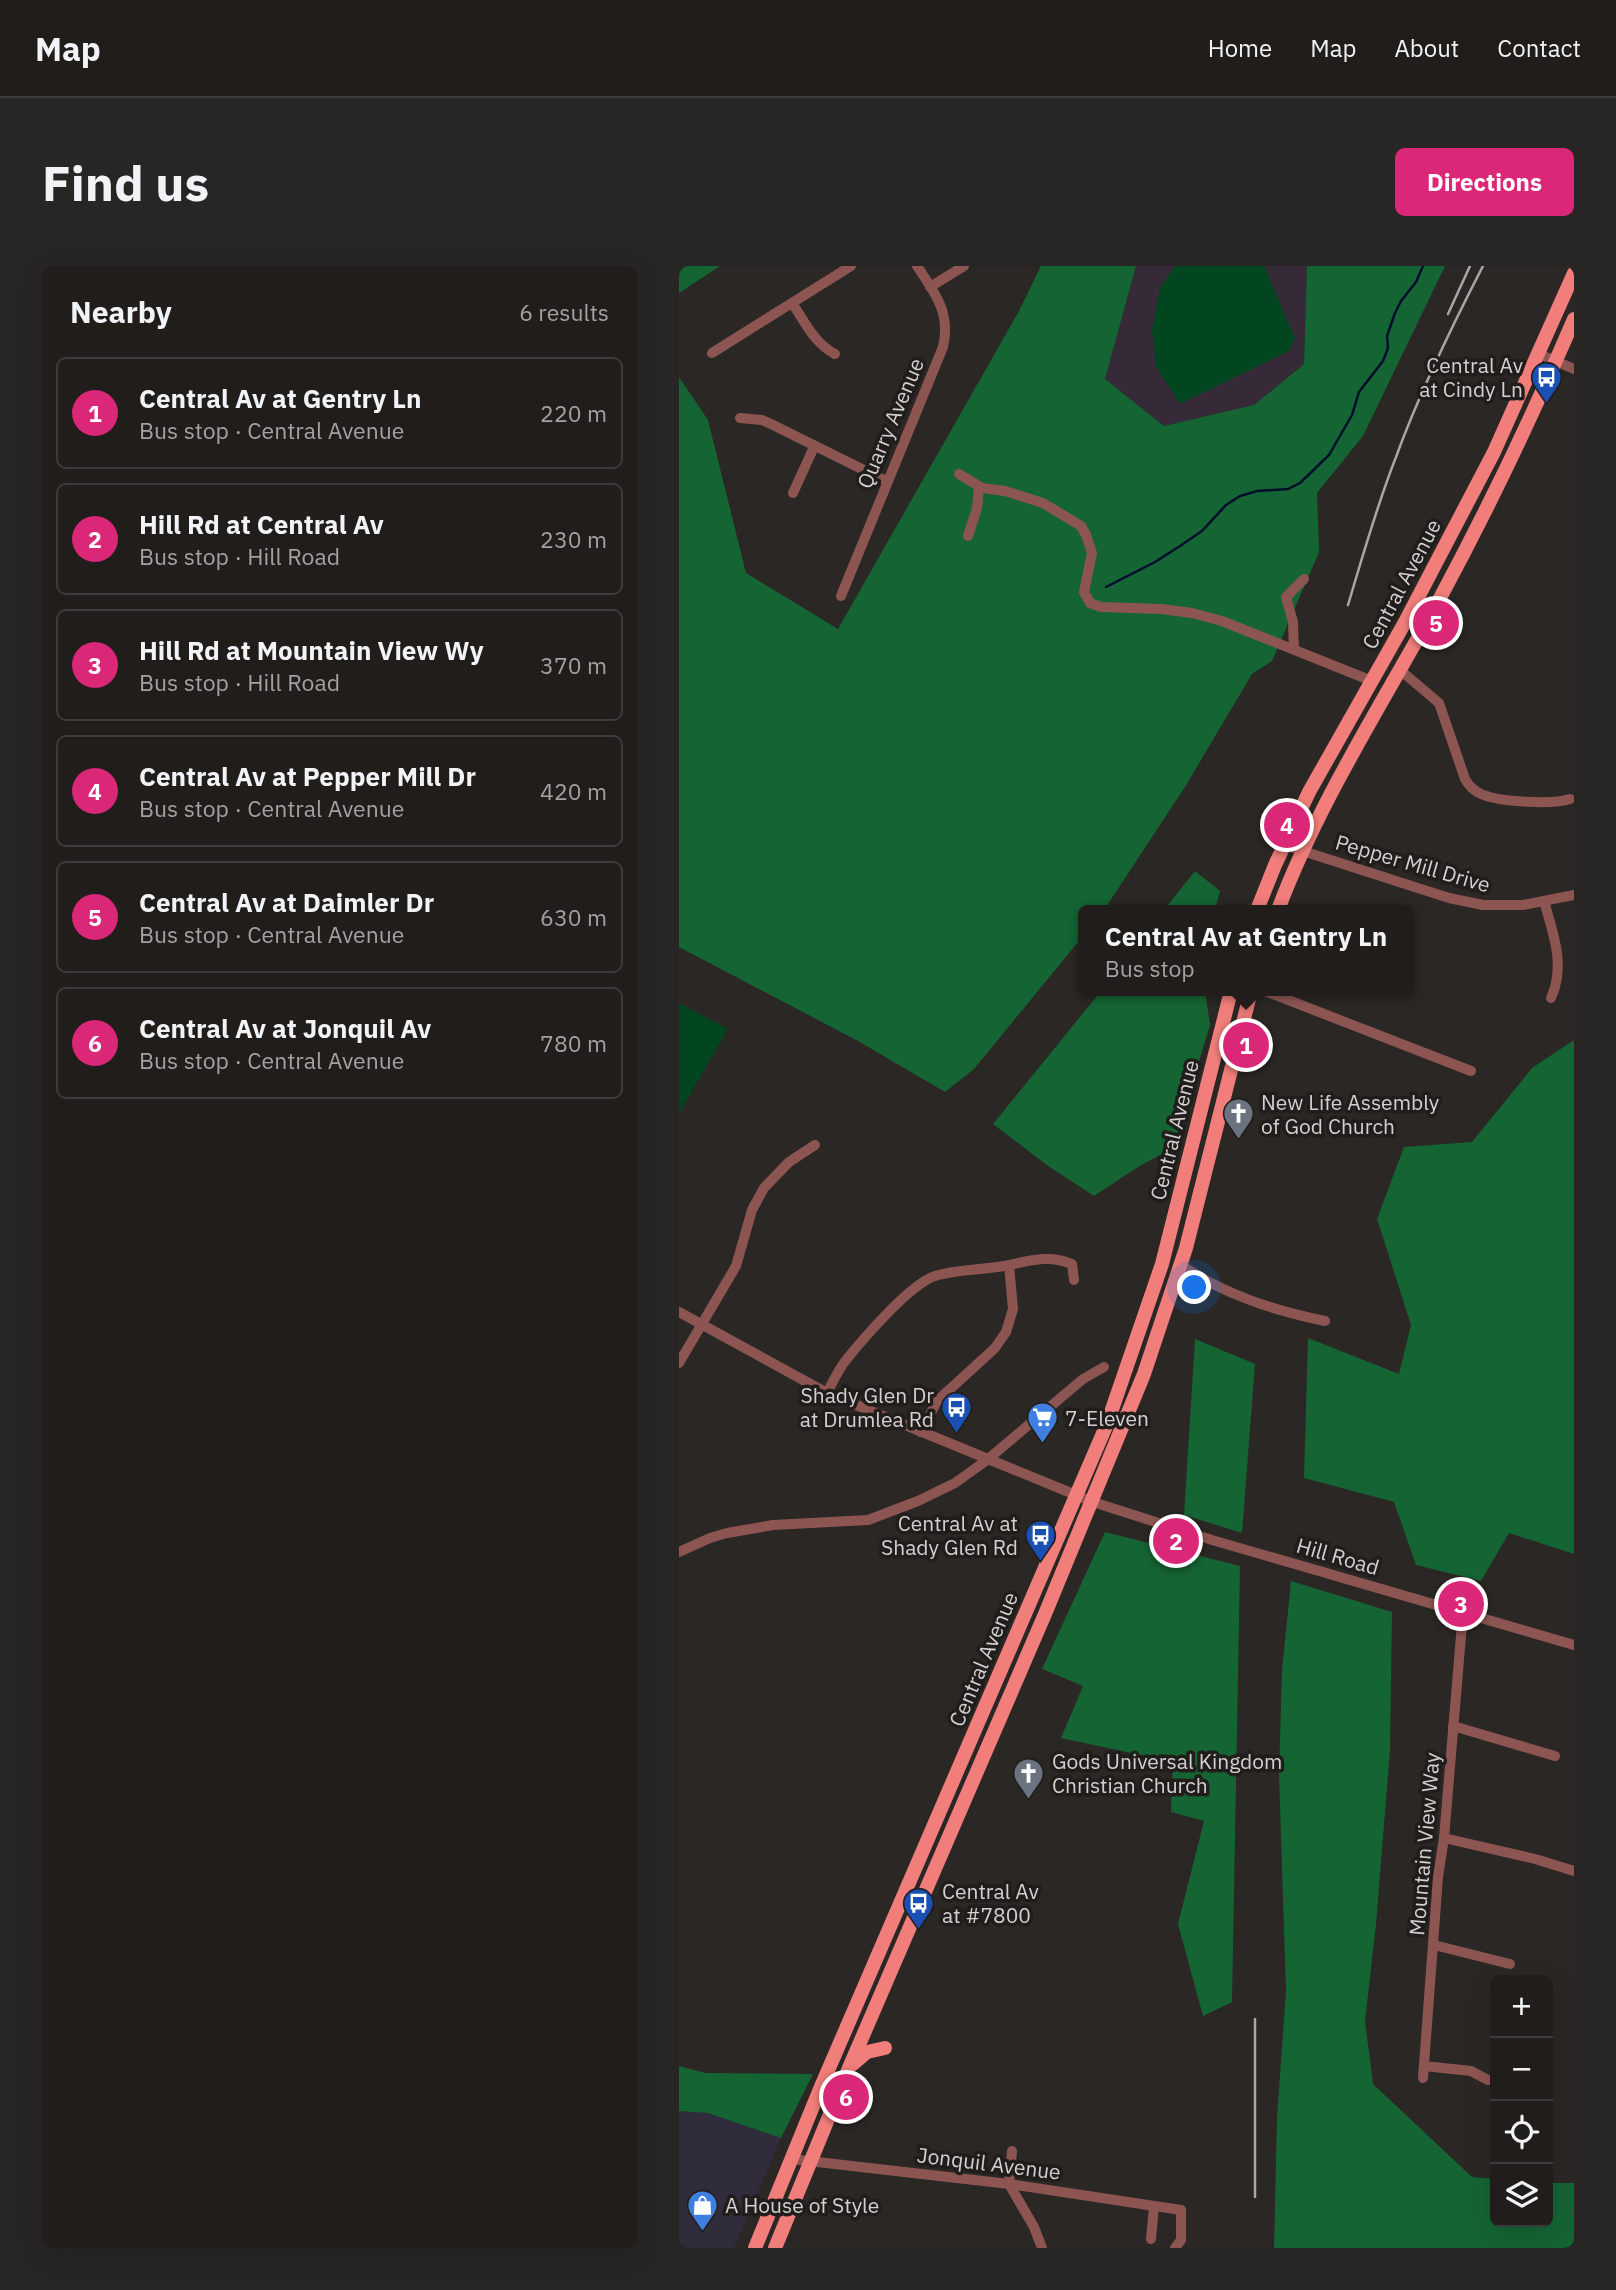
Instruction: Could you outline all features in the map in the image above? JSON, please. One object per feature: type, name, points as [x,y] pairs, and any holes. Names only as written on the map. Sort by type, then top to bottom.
[{"type":"main road","name":"Central Avenue","points":[[1259,905],[1284,845],[1324,764],[1373,681],[1476,488],[1574,273]]},
{"type":"main road","name":"Central Avenue","points":[[1280,905],[1302,851],[1340,775],[1486,510],[1574,319]]},
{"type":"main road","name":"Central Avenue","points":[[755,2248],[1111,1414],[1162,1264],[1230,996]]},
{"type":"main road","name":"Central Avenue","points":[[775,2248],[849,2067],[1093,1502],[1145,1374],[1181,1265],[1250,996]]},
{"type":"main road","points":[[849,2067],[867,2052],[885,2048],[874,2038],[874,2012]]},
{"type":"street","points":[[712,354],[851,266]]},
{"type":"street","name":"Quarry Avenue","points":[[841,596],[945,337],[944,314],[917,266]]},
{"type":"street","points":[[930,287],[964,266]]},
{"type":"street","points":[[792,303],[813,336],[824,348],[835,354]]},
{"type":"street","points":[[1539,354],[1574,369]]},
{"type":"street","points":[[740,418],[765,421],[886,481]]},
{"type":"street","points":[[793,493],[814,447]]},
{"type":"street","points":[[959,474],[990,491],[1005,491],[1043,503],[1081,526],[1087,535],[1092,553],[1084,592],[1090,603],[1113,609],[1161,609],[1192,613],[1222,621],[1373,681]]},
{"type":"street","points":[[968,536],[978,508],[979,486]]},
{"type":"street","points":[[1294,649],[1293,622],[1286,597],[1304,579]]},
{"type":"street","points":[[1400,670],[1439,703],[1470,787],[1490,797],[1548,803],[1570,799]]},
{"type":"street","name":"Pepper Mill Drive","points":[[1284,845],[1473,904],[1496,906],[1574,895]]},
{"type":"street","points":[[1545,901],[1559,965],[1551,998]]},
{"type":"street","points":[[1278,996],[1471,1071]]},
{"type":"street","points":[[679,1363],[736,1266],[752,1210],[764,1188],[789,1162],[815,1145]]},
{"type":"street","points":[[827,1393],[845,1361],[923,1282],[944,1274],[1009,1265],[1043,1257],[1058,1258],[1072,1264],[1074,1280]]},
{"type":"street","points":[[921,1432],[937,1401],[995,1348],[1006,1332],[1013,1308],[1009,1265]]},
{"type":"street","points":[[1181,1265],[1200,1279],[1239,1297],[1284,1312],[1325,1321]]},
{"type":"street","name":"Hill Road","points":[[679,1312],[827,1393],[1076,1496],[1212,1540],[1574,1645]]},
{"type":"street","points":[[679,1552],[710,1538],[773,1525],[868,1520],[941,1491],[987,1460],[1083,1379],[1104,1367]]},
{"type":"street","name":"Mountain View Way","points":[[1423,2078],[1463,1612]]},
{"type":"street","points":[[1453,1726],[1555,1756]]},
{"type":"street","points":[[1444,1838],[1574,1871]]},
{"type":"street","points":[[1434,1945],[1510,1964]]},
{"type":"street","points":[[1425,2066],[1471,2071],[1488,2080]]},
{"type":"street","points":[[1012,2151],[1009,2184],[1034,2227],[1042,2248]]},
{"type":"street","name":"Jonquil Avenue","points":[[791,2159],[1009,2184],[1181,2210],[1181,2240],[1175,2248]]},
{"type":"street","points":[[1151,2239],[1154,2206]]},
{"type":"shaded area","points":[[1136,266],[1307,266],[1304,363],[1254,405],[1164,426],[1105,379]]},
{"type":"shaded area","points":[[679,2111],[708,2113],[781,2138],[734,2248],[679,2248]]},
{"type":"green space","points":[[679,266],[720,266],[679,293]]},
{"type":"green space","points":[[1041,266],[1136,266],[1105,379],[1164,426],[1254,405],[1304,364],[1307,266],[1445,266],[1363,436],[1317,493],[1319,552],[1272,661],[1252,674],[1185,787],[1107,905],[1078,905],[1078,942],[974,1069],[945,1092],[858,1041],[679,947],[679,377],[708,420],[746,573],[838,629],[1019,311]]},
{"type":"green space","points":[[1175,266],[1264,266],[1295,338],[1289,351],[1180,404],[1156,367],[1152,329],[1160,288]]},
{"type":"green space","points":[[1195,871],[1220,891],[1216,905],[1168,905]]},
{"type":"green space","points":[[1097,996],[1206,996],[1210,1025],[1173,1148],[1094,1196],[1048,1166],[993,1124]]},
{"type":"green space","points":[[679,1003],[728,1029],[679,1114]]},
{"type":"green space","points":[[1574,1040],[1574,1554],[1509,1533],[1481,1581],[1416,1565],[1394,1502],[1304,1478],[1308,1338],[1399,1374],[1411,1325],[1377,1219],[1404,1147],[1472,1142],[1532,1068]]},
{"type":"green space","points":[[1195,1339],[1255,1364],[1242,1533],[1184,1515]]},
{"type":"green space","points":[[1105,1532],[1240,1566],[1232,2002],[1203,2016],[1178,1924],[1204,1821],[1171,1812],[1173,1762],[1061,1738],[1083,1686],[1042,1669]]},
{"type":"green space","points":[[1291,1581],[1392,1612],[1390,1750],[1365,2021],[1373,2084],[1472,2177],[1490,2179],[1490,2227],[1553,2227],[1553,2183],[1574,2183],[1574,2248],[1274,2248],[1277,2117],[1286,1991],[1279,1774],[1282,1671]]},
{"type":"green space","points":[[679,2066],[705,2073],[813,2074],[781,2138],[708,2113],[679,2111]]},
{"type":"waterway","points":[[1106,587],[1180,546],[1202,531],[1226,505],[1240,496],[1257,491],[1288,489],[1300,483],[1329,455],[1352,415],[1359,392],[1383,361],[1388,348],[1387,336],[1395,313],[1416,282],[1423,266]]},
{"type":"railway","points":[[1448,314],[1470,266]]},
{"type":"railway","points":[[1348,605],[1376,512],[1405,432],[1483,266]]},
{"type":"railway","points":[[1255,2019],[1255,2197]]},
{"type":"place","name":"Central Av at Cindy Ln","points":[[1546,404]]},
{"type":"place","name":"Central Av at Daimler Dr","points":[[1436,623]]},
{"type":"place","name":"Central Av at Pepper Mill Dr","points":[[1287,825]]},
{"type":"place","name":"Central Av at Gentry Ln","points":[[1246,1045]]},
{"type":"place","name":"New Life Assembly of God Church","points":[[1238,1141]]},
{"type":"place","name":"Shady Glen Dr at Drumlea Rd","points":[[957,1434]]},
{"type":"place","name":"7-Eleven","points":[[1042,1445]]},
{"type":"place","name":"Hill Rd at Central Av","points":[[1176,1541]]},
{"type":"place","name":"Central Av at Shady Glen Rd","points":[[1041,1562]]},
{"type":"place","name":"Hill Rd at Mountain View Wy","points":[[1461,1604]]},
{"type":"place","name":"Gods Universal Kingdom Christian Church","points":[[1029,1800]]},
{"type":"place","name":"Central Av at #7800","points":[[919,1930]]},
{"type":"place","name":"Central Av at Jonquil Av","points":[[846,2097]]},
{"type":"place","name":"A House of Style","points":[[702,2232]]}]
